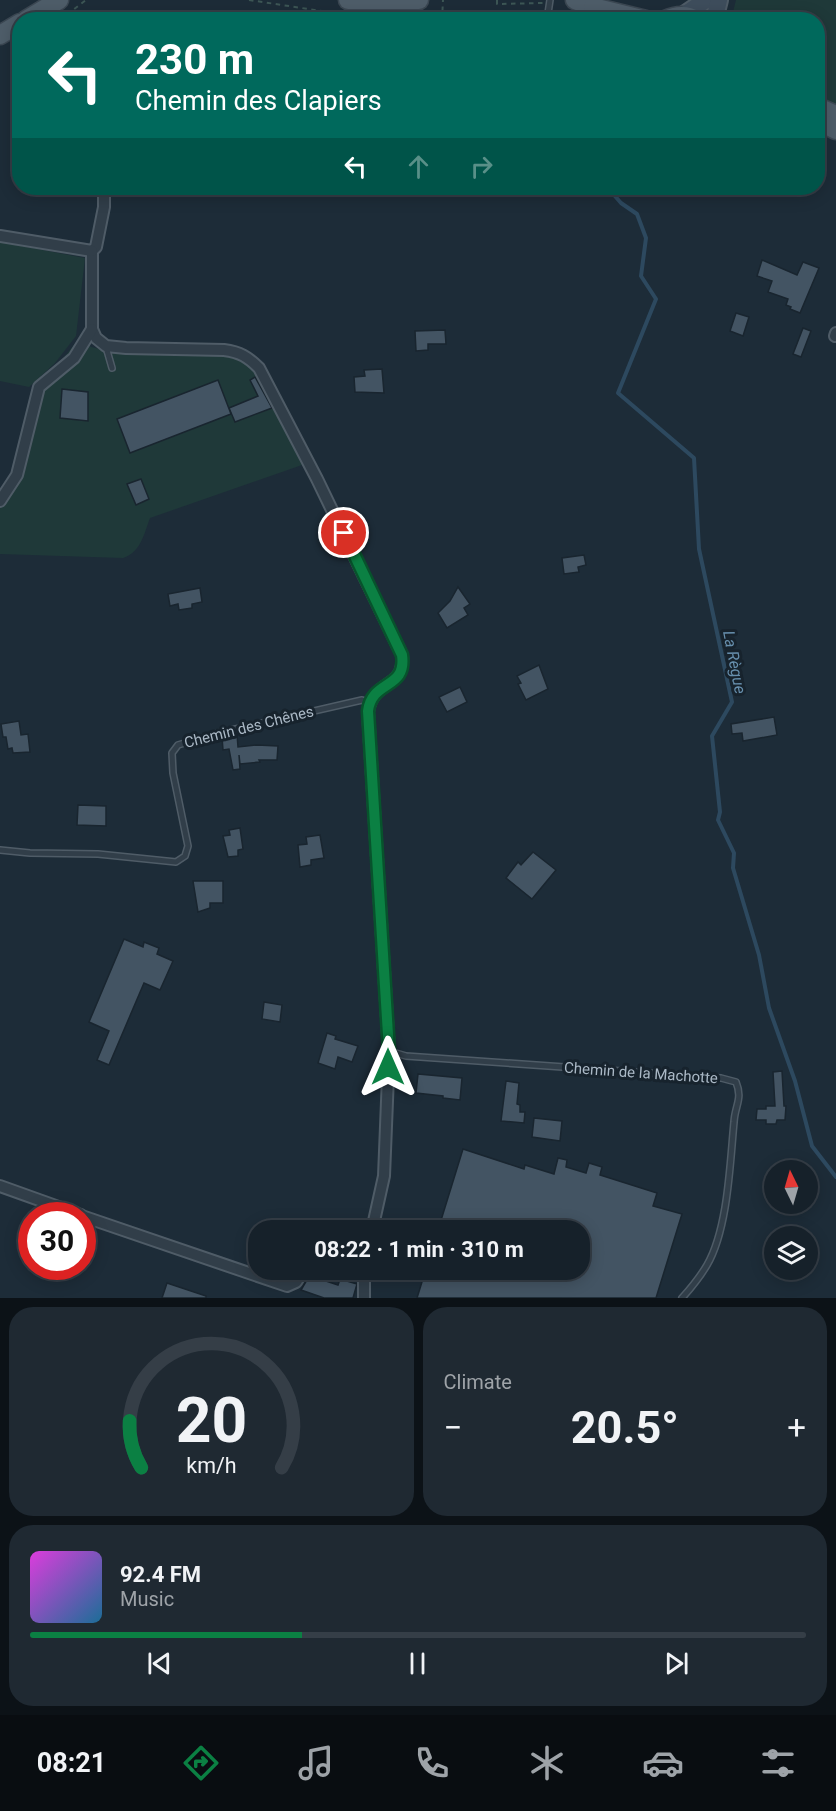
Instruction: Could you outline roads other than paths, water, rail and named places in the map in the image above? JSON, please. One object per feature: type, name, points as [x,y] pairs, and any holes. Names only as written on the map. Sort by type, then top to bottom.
[{"type":"main road","points":[[38,12],[57,0]]},
{"type":"main road","points":[[348,0],[419,0]]},
{"type":"main road","points":[[695,12],[706,0]]},
{"type":"main road","points":[[585,3],[599,12]]},
{"type":"main road","points":[[585,3],[617,12]]},
{"type":"street","points":[[104,195],[104,207],[96,247],[92,251],[92,329],[96,338],[106,346],[126,348],[237,352],[248,357],[259,368],[317,479],[402,655],[403,664],[400,675],[372,696],[368,711],[389,1051],[384,1176],[374,1220]]},
{"type":"street","points":[[0,236],[92,251]]},
{"type":"street","points":[[0,501],[17,475],[39,387],[74,358],[92,329]]},
{"type":"street","points":[[0,1186],[45,1202]]},
{"type":"street","points":[[96,1220],[248,1272]]},
{"type":"street","points":[[270,1280],[287,1286],[297,1280]]},
{"type":"street","points":[[364,1280],[364,1298]]},
{"type":"lane","points":[[106,346],[112,368]]},
{"type":"lane","name":"Chemin des Chênes","points":[[0,850],[98,854],[176,862],[185,856],[188,846],[173,773],[172,753],[178,744],[362,699],[369,703]]},
{"type":"lane","name":"Chemin de la Machotte","points":[[389,1051],[406,1056],[721,1078],[736,1082],[740,1093],[734,1122],[732,1160],[720,1226],[708,1264],[682,1298]]},
{"type":"waterway","name":"La Règue","points":[[614,195],[637,214],[646,238],[641,276],[656,299],[618,393],[694,458],[699,549],[732,702],[712,736],[720,812],[718,820],[734,853],[733,868],[759,955],[769,1008],[795,1081],[812,1146],[836,1177]]}]
